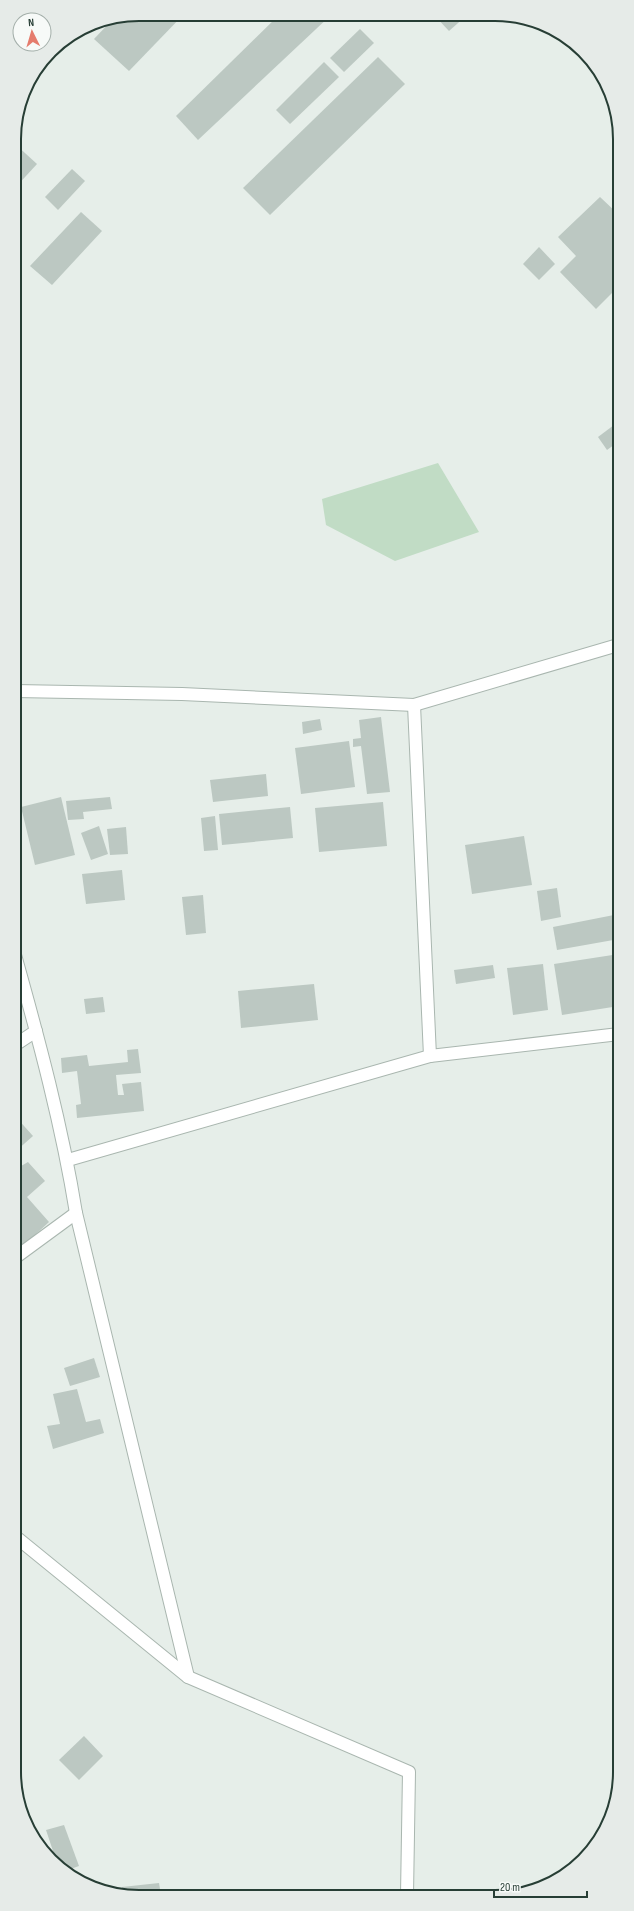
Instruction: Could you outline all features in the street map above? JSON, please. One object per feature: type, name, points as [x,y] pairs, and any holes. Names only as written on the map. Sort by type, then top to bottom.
[{"type":"street","points":[[21,691],[182,694],[414,705],[613,646]]},
{"type":"street","points":[[414,705],[430,1056]]},
{"type":"street","points":[[21,977],[68,1160],[76,1213],[188,1678]]},
{"type":"street","points":[[21,1042],[36,1031]]},
{"type":"street","points":[[68,1160],[430,1056],[613,1035]]},
{"type":"street","points":[[21,1253],[76,1213]]},
{"type":"street","points":[[21,1541],[188,1678],[409,1772],[407,1890]]},
{"type":"green space","points":[[438,463],[479,532],[395,561],[326,525],[322,499]]},
{"type":"building","points":[[132,21],[177,21],[129,71],[94,39],[107,26],[116,23]]},
{"type":"building","points":[[273,21],[325,21],[198,140],[176,116]]},
{"type":"building","points":[[440,21],[460,21],[449,31]]},
{"type":"building","points":[[360,29],[374,43],[344,72],[330,58]]},
{"type":"building","points":[[378,57],[405,84],[270,215],[243,188]]},
{"type":"building","points":[[324,62],[339,77],[290,124],[276,110]]},
{"type":"building","points":[[21,149],[37,164],[21,181]]},
{"type":"building","points":[[72,169],[85,181],[58,210],[45,197]]},
{"type":"building","points":[[600,197],[613,209],[613,292],[596,309],[560,272],[576,256],[558,237]]},
{"type":"building","points":[[81,212],[102,231],[52,285],[30,266]]},
{"type":"building","points":[[539,247],[555,264],[539,280],[523,264]]},
{"type":"building","points":[[613,426],[613,446],[607,450],[598,437]]},
{"type":"building","points":[[381,717],[390,792],[367,794],[361,746],[353,747],[353,739],[361,738],[359,720]]},
{"type":"building","points":[[320,719],[322,730],[303,734],[302,722]]},
{"type":"building","points":[[349,741],[355,787],[301,794],[295,748]]},
{"type":"building","points":[[266,774],[268,796],[213,802],[210,780]]},
{"type":"building","points":[[61,797],[75,855],[35,865],[21,807]]},
{"type":"building","points":[[110,797],[112,809],[83,812],[84,819],[68,820],[66,801]]},
{"type":"building","points":[[383,802],[387,846],[319,852],[315,808]]},
{"type":"building","points":[[290,807],[293,838],[222,845],[219,814]]},
{"type":"building","points":[[215,816],[218,850],[204,851],[201,818]]},
{"type":"building","points":[[99,826],[108,854],[91,860],[81,833]]},
{"type":"building","points":[[126,827],[128,854],[110,855],[107,829]]},
{"type":"building","points":[[524,836],[532,885],[472,894],[465,845]]},
{"type":"building","points":[[122,870],[125,900],[86,904],[82,874]]},
{"type":"building","points":[[557,888],[561,917],[541,921],[537,891]]},
{"type":"building","points":[[203,895],[206,933],[186,935],[182,897]]},
{"type":"building","points":[[613,915],[613,940],[557,950],[553,927]]},
{"type":"building","points":[[613,955],[613,1007],[562,1015],[554,964]]},
{"type":"building","points":[[543,964],[548,1010],[513,1015],[507,968]]},
{"type":"building","points":[[493,965],[495,978],[456,984],[454,970]]},
{"type":"building","points":[[314,984],[318,1020],[241,1028],[238,991]]},
{"type":"building","points":[[103,997],[105,1012],[86,1014],[84,999]]},
{"type":"building","points":[[138,1049],[141,1073],[116,1075],[118,1095],[124,1095],[122,1084],[141,1082],[144,1111],[77,1118],[76,1105],[81,1104],[77,1071],[62,1073],[61,1058],[87,1055],[89,1066],[128,1062],[127,1050]]},
{"type":"building","points":[[21,1123],[33,1136],[21,1147]]},
{"type":"building","points":[[28,1162],[45,1181],[27,1197],[49,1222],[23,1246],[21,1244],[21,1166]]},
{"type":"building","points":[[94,1358],[100,1377],[70,1386],[64,1368]]},
{"type":"building","points":[[77,1389],[86,1422],[100,1419],[104,1433],[53,1449],[47,1426],[60,1424],[53,1394]]},
{"type":"building","points":[[84,1736],[103,1756],[79,1780],[59,1760]]},
{"type":"building","points":[[64,1825],[79,1866],[72,1869],[54,1852],[46,1830]]},
{"type":"building","points":[[159,1883],[160,1890],[124,1889],[122,1887]]}]
